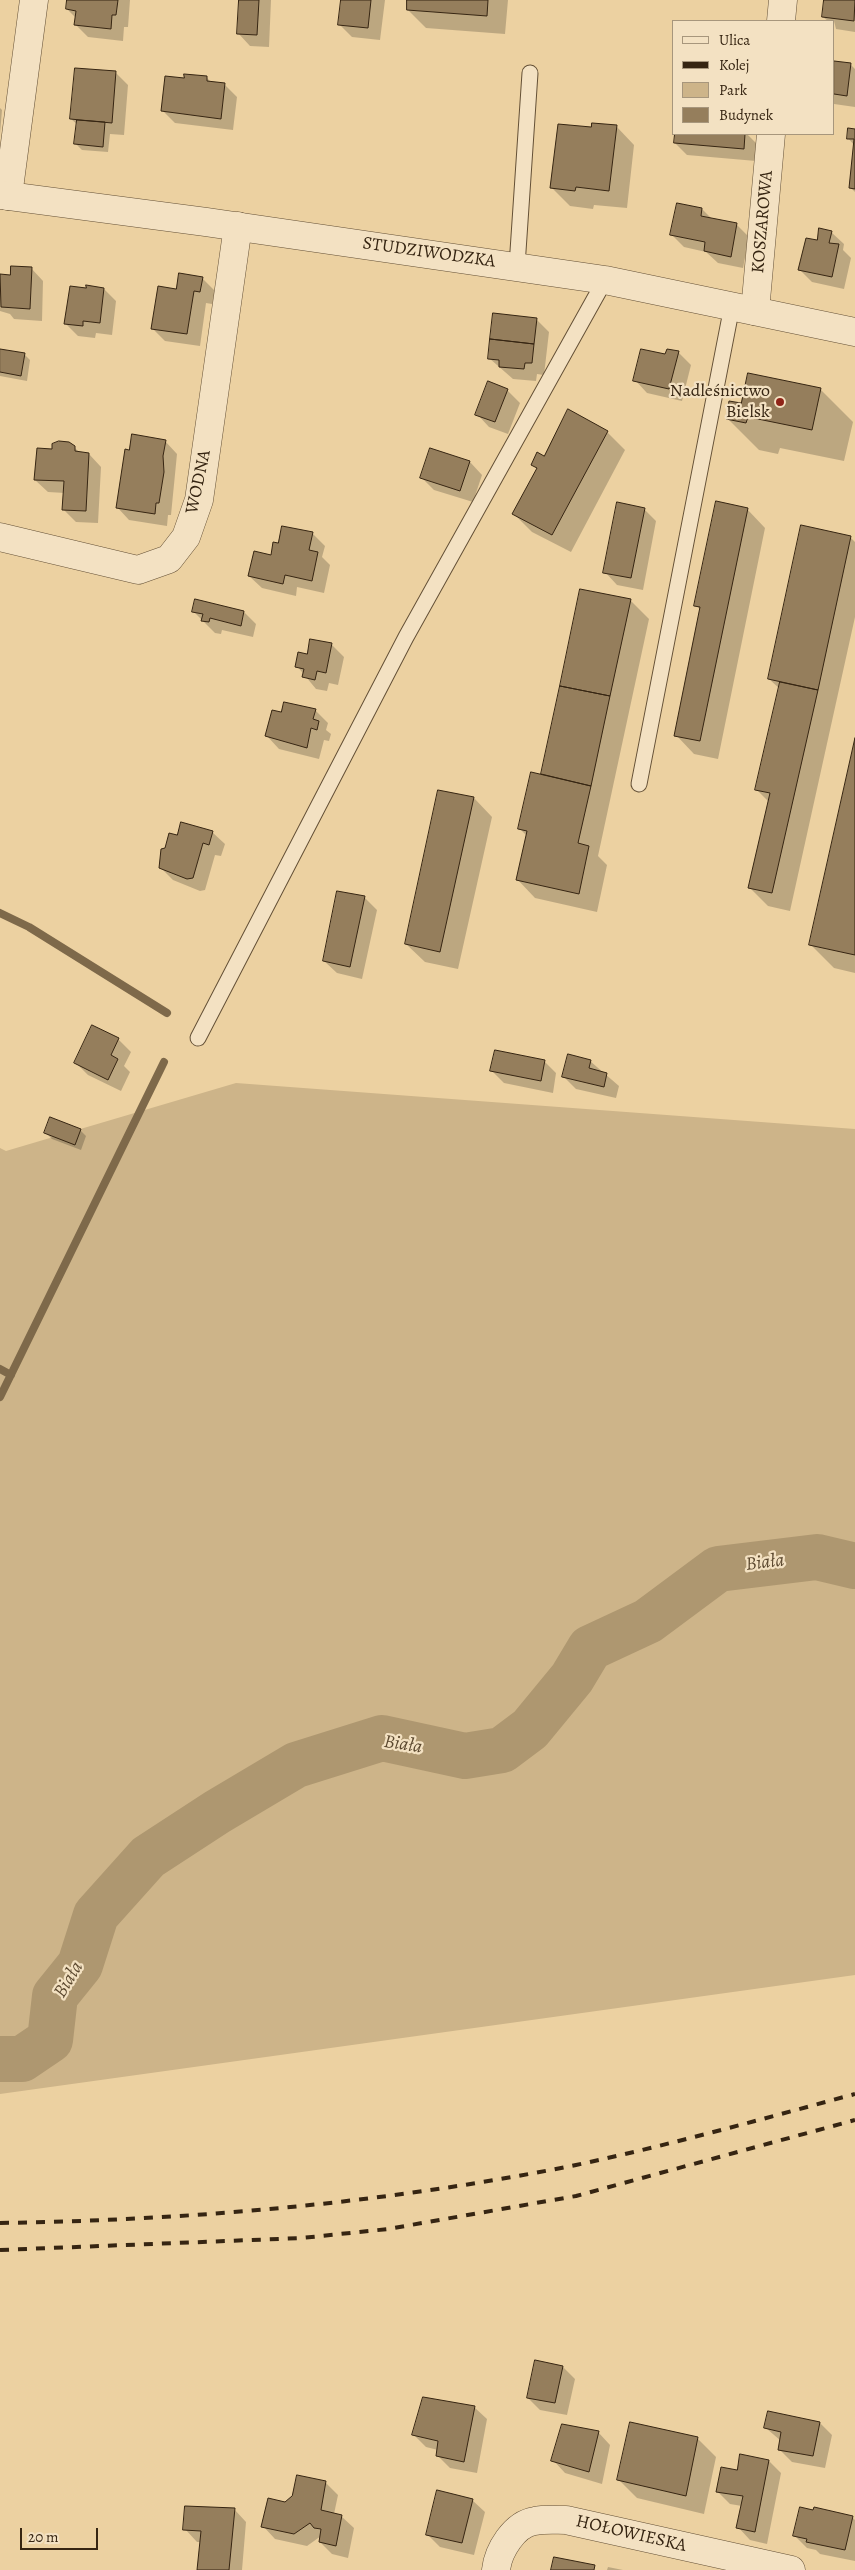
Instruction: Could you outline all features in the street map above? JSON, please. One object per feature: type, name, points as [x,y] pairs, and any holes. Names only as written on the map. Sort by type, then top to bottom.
[{"type":"street","points":[[4,196],[34,0]]},
{"type":"street","points":[[781,20],[783,0]]},
{"type":"street","name":"KOSZAROWA","points":[[744,309],[771,135]]},
{"type":"street","name":"STUDZIWODZKA","points":[[4,196],[238,226],[605,280],[855,332]]},
{"type":"street","name":"WODNA","points":[[0,537],[138,570],[169,559],[186,537],[199,500],[238,226]]},
{"type":"street","name":"HOŁOWIESKA","points":[[496,2570],[497,2560],[513,2532],[533,2521],[566,2520],[791,2570]]},
{"type":"lane","points":[[517,266],[530,73]]},
{"type":"lane","points":[[198,1038],[406,636],[605,280]]},
{"type":"lane","points":[[639,784],[744,309]]},
{"type":"green space","points":[[236,1083],[855,1129],[855,1975],[0,2094],[0,1148],[6,1151]]},
{"type":"building","points":[[67,0],[118,0],[116,15],[112,15],[111,29],[74,25],[76,11],[66,9]]},
{"type":"building","points":[[239,0],[259,0],[257,35],[237,34]]},
{"type":"building","points":[[341,0],[371,0],[368,28],[338,25]]},
{"type":"building","points":[[407,0],[488,0],[487,16],[407,10]]},
{"type":"building","points":[[824,0],[855,0],[854,21],[822,17]]},
{"type":"building","points":[[835,61],[851,63],[847,96],[835,94]]},
{"type":"building","points":[[75,68],[116,71],[112,123],[70,119]]},
{"type":"building","points":[[184,74],[207,76],[207,81],[225,83],[221,119],[161,111],[165,76],[184,78]]},
{"type":"building","points":[[77,120],[105,122],[103,147],[74,144]]},
{"type":"building","points":[[592,123],[617,125],[609,191],[576,187],[575,191],[550,188],[558,124],[591,127]]},
{"type":"building","points":[[848,128],[855,129],[855,189],[849,188],[854,139],[847,139]]},
{"type":"building","points":[[675,135],[745,135],[744,149],[674,143]]},
{"type":"building","points":[[677,203],[702,208],[701,216],[737,223],[731,257],[704,251],[705,242],[670,235]]},
{"type":"building","points":[[819,228],[832,231],[829,243],[839,244],[832,277],[798,270],[806,238],[817,240]]},
{"type":"building","points":[[11,266],[32,267],[30,309],[1,307],[0,274],[10,275]]},
{"type":"building","points":[[179,273],[203,277],[200,292],[194,291],[187,334],[151,329],[158,286],[176,289]]},
{"type":"building","points":[[86,285],[104,288],[100,323],[83,321],[83,326],[64,324],[70,286],[86,288]]},
{"type":"building","points":[[493,313],[537,318],[534,344],[490,339]]},
{"type":"building","points":[[490,339],[534,344],[532,363],[525,363],[524,369],[499,367],[499,360],[488,359]]},
{"type":"building","points":[[0,349],[25,353],[21,376],[0,372]]},
{"type":"building","points":[[641,349],[665,354],[667,349],[679,351],[669,389],[633,381]]},
{"type":"building","name":"Nadleśnictwo Bielsk","points":[[748,373],[821,388],[812,430],[748,417],[746,423],[726,419],[729,401],[741,403]]},
{"type":"building","points":[[488,381],[508,389],[495,422],[475,415]]},
{"type":"building","points":[[568,409],[608,431],[552,535],[512,514],[537,468],[531,465],[537,452],[544,456]]},
{"type":"building","points":[[132,434],[166,440],[163,456],[164,472],[159,503],[156,503],[155,514],[116,508],[125,449],[129,450]]},
{"type":"building","points":[[59,441],[69,442],[75,446],[75,451],[89,453],[86,511],[62,510],[64,481],[34,480],[37,448],[52,449],[52,444]]},
{"type":"building","points":[[430,448],[470,461],[460,491],[420,478]]},
{"type":"building","points":[[716,501],[748,508],[700,741],[674,736],[700,607],[694,606]]},
{"type":"building","points":[[617,502],[645,508],[631,578],[603,573]]},
{"type":"building","points":[[801,525],[851,536],[818,690],[768,679]]},
{"type":"building","points":[[282,526],[313,532],[309,550],[318,552],[312,581],[285,575],[283,584],[248,576],[254,551],[271,555],[273,542],[278,543]]},
{"type":"building","points":[[580,589],[631,599],[610,696],[560,686]]},
{"type":"building","points":[[195,599],[244,611],[241,626],[210,618],[209,622],[201,621],[203,614],[192,612]]},
{"type":"building","points":[[310,639],[332,643],[326,673],[317,671],[315,680],[302,677],[304,669],[295,667],[298,652],[307,654]]},
{"type":"building","points":[[780,682],[818,690],[772,893],[748,888],[770,793],[755,790]]},
{"type":"building","points":[[560,686],[610,696],[591,786],[541,774]]},
{"type":"building","points":[[284,702],[316,709],[313,719],[319,721],[317,730],[311,728],[307,748],[265,736],[272,710],[281,712]]},
{"type":"building","points":[[855,738],[855,955],[809,945]]},
{"type":"building","points":[[531,772],[591,786],[578,843],[589,846],[579,894],[516,880],[527,831],[518,829]]},
{"type":"building","points":[[438,790],[474,797],[440,952],[405,944]]},
{"type":"building","points":[[181,822],[213,831],[209,845],[203,843],[193,878],[187,879],[159,868],[161,849],[165,848],[169,833],[177,835]]},
{"type":"building","points":[[337,891],[365,896],[350,967],[323,961]]},
{"type":"building","points":[[92,1025],[119,1038],[111,1055],[118,1059],[108,1080],[74,1063]]},
{"type":"building","points":[[495,1050],[545,1060],[541,1081],[490,1071]]},
{"type":"building","points":[[568,1054],[591,1060],[589,1068],[607,1073],[604,1087],[562,1077]]},
{"type":"building","points":[[50,1117],[81,1129],[75,1145],[44,1133]]},
{"type":"building","points":[[535,2360],[563,2366],[555,2403],[527,2398]]},
{"type":"building","points":[[423,2397],[475,2406],[464,2462],[436,2456],[438,2441],[412,2435]]},
{"type":"building","points":[[768,2411],[820,2422],[813,2456],[778,2450],[781,2432],[764,2428]]},
{"type":"building","points":[[630,2422],[698,2437],[686,2496],[617,2480]]},
{"type":"building","points":[[562,2424],[599,2431],[589,2472],[551,2461]]},
{"type":"building","points":[[740,2454],[769,2460],[755,2532],[736,2528],[743,2496],[716,2492],[721,2467],[737,2470]]},
{"type":"building","points":[[297,2475],[326,2481],[321,2510],[342,2515],[336,2546],[319,2542],[321,2529],[314,2528],[310,2523],[294,2534],[261,2527],[268,2498],[285,2502],[292,2496]]},
{"type":"building","points":[[437,2490],[473,2499],[462,2543],[426,2535]]},
{"type":"building","points":[[185,2506],[235,2508],[229,2570],[197,2570],[201,2531],[183,2530]]},
{"type":"building","points":[[800,2507],[813,2510],[814,2507],[853,2516],[845,2550],[806,2542],[807,2539],[793,2536]]},
{"type":"building","points":[[554,2557],[595,2565],[594,2570],[551,2570]]},
{"type":"waterway","points":[[0,913],[29,927],[167,1013]]},
{"type":"waterway","points":[[0,1397],[164,1062]]},
{"type":"waterway","points":[[0,1369],[11,1375]]},
{"type":"waterway","name":"Biała","points":[[0,2059],[22,2059],[50,2040],[55,1996],[80,1965],[96,1915],[148,1857],[217,1812],[296,1765],[382,1738],[465,1756],[502,1750],[530,1729],[572,1678],[590,1648],[648,1621],[718,1569],[817,1557],[855,1566]]},
{"type":"railway","points":[[0,2223],[145,2218],[217,2213],[290,2207],[433,2190],[576,2165],[646,2149],[855,2094]]},
{"type":"railway","points":[[0,2250],[302,2238],[388,2229],[576,2196],[855,2120]]},
{"type":"place","name":"Nadleśnictwo Bielsk","points":[[780,402]]}]
